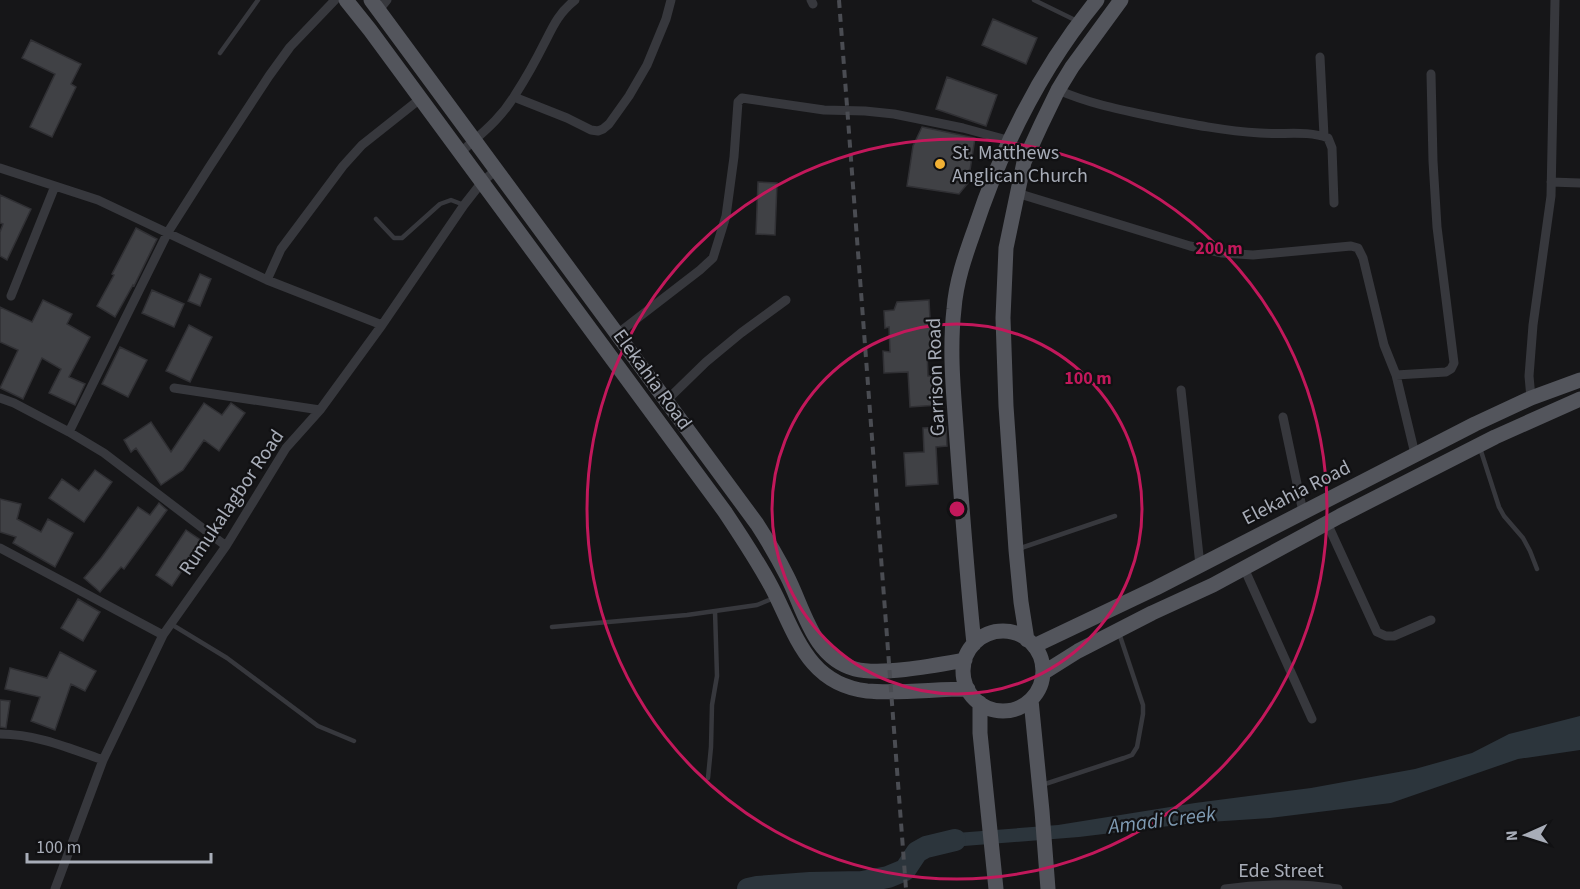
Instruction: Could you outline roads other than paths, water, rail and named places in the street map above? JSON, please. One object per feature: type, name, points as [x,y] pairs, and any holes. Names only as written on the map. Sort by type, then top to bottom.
[{"type":"main road","name":"Elekahia Road","points":[[346,0],[725,512],[751,551],[777,597],[796,638],[822,673],[833,680],[865,691],[968,689]]},
{"type":"main road","name":"Garrison Road","points":[[974,644],[963,536],[952,369],[952,332],[959,278],[983,203],[1011,141],[1040,83],[1079,22],[1097,0]]},
{"type":"main road","points":[[1031,643],[1021,602],[1006,406],[1003,318],[1006,248],[1024,162],[1058,90],[1121,0]]},
{"type":"main road","name":"Elekahia Road","points":[[379,3],[496,170],[757,524],[788,576],[817,641],[829,655],[843,665],[856,670],[878,671],[965,660]]},
{"type":"main road","name":"Elekahia Road","points":[[1031,643],[1098,616],[1475,424],[1531,398],[1580,380]]},
{"type":"main road","points":[[1043,674],[1078,651],[1244,568],[1479,445],[1580,399]]},
{"type":"main road","points":[[1000,631],[1019,634],[1031,643],[1039,655],[1043,674],[1037,692],[1031,700],[1019,708],[1005,711],[980,704],[973,697],[964,680],[965,660],[974,644],[990,633],[1000,631]]},
{"type":"main road","points":[[1031,700],[1048,889]]},
{"type":"main road","points":[[980,704],[980,733],[996,889]]},
{"type":"street","points":[[69,432],[168,232],[269,76],[290,47],[335,0]]},
{"type":"street","points":[[460,153],[496,121],[514,97],[557,17],[575,0]]},
{"type":"street","points":[[514,97],[591,130],[603,129],[629,96],[647,65],[666,19],[670,0]]},
{"type":"street","points":[[1531,398],[1529,376],[1533,325],[1551,196],[1554,0]]},
{"type":"street","points":[[1320,57],[1324,136]]},
{"type":"street","points":[[1396,375],[1446,372],[1454,363],[1437,226],[1431,74]]},
{"type":"street","points":[[1058,90],[1106,107],[1206,127],[1324,136],[1328,138],[1332,148],[1334,203]]},
{"type":"street","points":[[617,334],[713,258],[726,216],[738,102],[742,98],[824,110],[894,114],[963,128],[1011,141]]},
{"type":"street","points":[[267,280],[281,249],[343,166],[362,145],[420,99]]},
{"type":"street","points":[[0,168],[98,200],[267,280],[382,325]]},
{"type":"street","name":"Rumukalagbor Road","points":[[56,888],[103,760],[163,635],[226,546],[286,448],[320,410],[382,325],[464,205],[482,182],[496,170]]},
{"type":"street","points":[[1551,182],[1580,183]]},
{"type":"street","points":[[11,296],[55,186]]},
{"type":"street","points":[[1017,193],[1190,246],[1222,253],[1253,255],[1355,246],[1360,250],[1363,258],[1384,345],[1396,375],[1415,454]]},
{"type":"street","points":[[667,400],[724,347],[786,300]]},
{"type":"street","points":[[174,388],[320,410]]},
{"type":"street","points":[[1181,390],[1200,565]]},
{"type":"street","points":[[0,398],[69,432],[104,453],[226,546]]},
{"type":"street","points":[[1283,417],[1303,512]]},
{"type":"street","points":[[1327,523],[1377,632],[1386,636],[1394,636],[1431,620]]},
{"type":"street","points":[[0,548],[163,635]]},
{"type":"street","points":[[1244,568],[1312,719]]},
{"type":"street","points":[[0,734],[39,738],[103,760]]},
{"type":"street","name":"Ede Street","points":[[1225,889],[1269,885],[1322,886],[1338,889]]},
{"type":"street","points":[[56,888],[68,889]]},
{"type":"lane","points":[[220,53],[258,0]]},
{"type":"lane","points":[[1034,0],[1079,22]]},
{"type":"lane","points":[[376,219],[394,238],[398,239],[440,204],[451,200],[464,205]]},
{"type":"lane","points":[[1479,445],[1499,507],[1523,538],[1537,569]]},
{"type":"lane","points":[[1016,550],[1115,516]]},
{"type":"lane","points":[[552,627],[687,615],[757,605],[777,597]]},
{"type":"lane","points":[[708,778],[712,705],[717,676],[715,611]]},
{"type":"lane","points":[[171,624],[227,658],[318,726],[354,741]]},
{"type":"lane","points":[[1040,786],[1125,758],[1132,755],[1137,747],[1143,705],[1119,630]]},
{"type":"water","points":[[1580,716],[1580,750],[1518,759],[1391,803],[1270,818],[1194,823],[1079,837],[926,849],[925,844],[956,833],[1058,825],[1195,803],[1311,788],[1415,769],[1472,753],[1509,734]]},
{"type":"waterway","name":"Amadi Creek","points":[[748,889],[810,883],[862,882],[888,877],[905,870],[917,852],[926,847],[955,840]]},
{"type":"railway","points":[[839,0],[906,889]]},
{"type":"place","name":"St. Matthews Anglican Church","points":[[940,164]]}]
